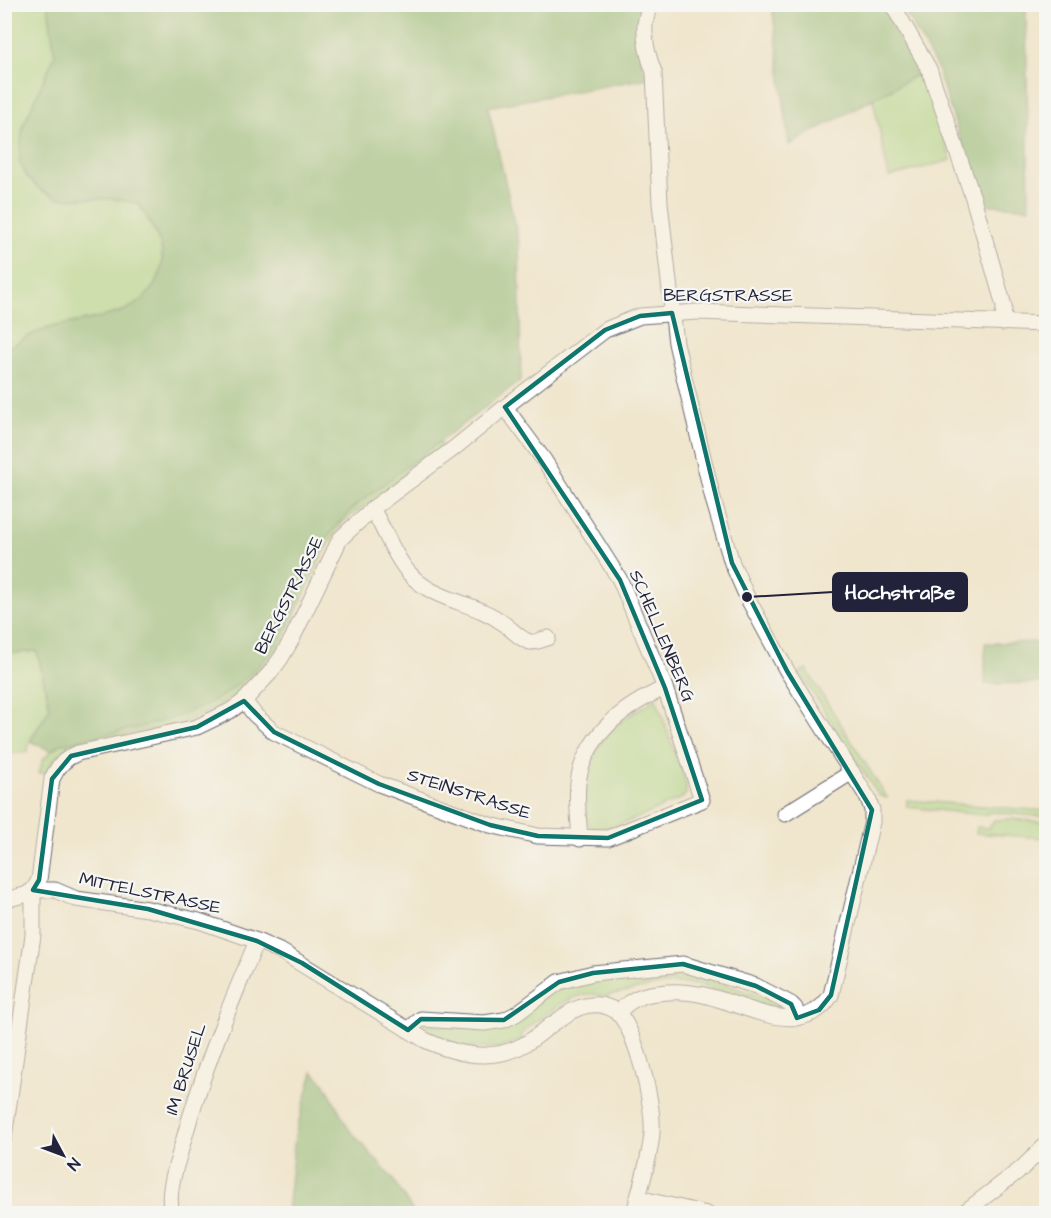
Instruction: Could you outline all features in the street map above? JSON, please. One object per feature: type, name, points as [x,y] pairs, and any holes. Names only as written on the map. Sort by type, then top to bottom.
[{"type":"street","points":[[634,1214],[651,1146],[652,1130],[644,1070],[618,1013],[636,998],[651,993],[675,991],[701,994],[776,1016],[797,1018],[810,1015],[826,1005],[831,995],[872,822],[872,810],[868,798],[787,671],[747,597],[732,563],[711,488],[676,343],[672,313],[660,203],[654,72],[648,56],[646,37],[648,4]]},
{"type":"street","points":[[892,4],[929,69],[973,198],[1004,306],[1003,323]]},
{"type":"street","name":"BERGSTRASSE","points":[[4,1138],[33,935],[33,890],[39,880],[52,779],[56,770],[63,762],[78,753],[197,727],[244,701],[281,658],[340,539],[372,509],[605,330],[640,316],[697,312],[1047,324]]},
{"type":"street","name":"SCHELLENBERG","points":[[505,407],[544,460],[620,580],[665,688],[702,800]]},
{"type":"street","points":[[372,509],[400,560],[409,573],[422,585],[443,598],[484,612],[503,623],[518,636],[531,642],[548,638]]},
{"type":"street","points":[[580,839],[578,781],[589,749],[597,736],[627,708],[665,688]]},
{"type":"street","name":"STEINSTRASSE","points":[[244,701],[255,715],[274,732],[379,784],[490,825],[538,836],[608,838],[702,800]]},
{"type":"street","points":[[785,814],[852,772]]},
{"type":"street","name":"MITTELSTRASSE","points":[[4,900],[25,895],[33,890],[55,890],[76,899],[159,911],[257,940],[302,963],[408,1030],[441,1047],[470,1055],[492,1056],[525,1045],[574,1010],[589,1005],[603,1005],[618,1013]]},
{"type":"street","name":"IM BRUSEL","points":[[172,1214],[170,1206],[172,1180],[193,1104],[219,1030],[257,940]]},
{"type":"street","points":[[408,1030],[421,1019],[484,1023],[504,1020],[516,1014],[559,982],[593,973],[683,964],[756,986],[791,1004],[795,1008],[797,1018]]},
{"type":"street","points":[[962,1214],[1021,1169],[1047,1145]]},
{"type":"street","points":[[638,1198],[707,1214]]},
{"type":"highlighted area","points":[[672,313],[732,563],[787,671],[872,810],[831,995],[819,1010],[797,1018],[791,1004],[756,986],[683,964],[593,973],[559,982],[504,1020],[421,1019],[408,1030],[302,963],[257,941],[148,909],[33,890],[39,880],[52,779],[71,756],[197,727],[244,701],[274,732],[379,784],[490,825],[538,836],[608,838],[702,800],[665,688],[620,580],[505,407],[605,330],[640,316]]},
{"type":"green space","points":[[5,5],[48,5],[55,55],[23,126],[27,177],[41,190],[58,198],[113,199],[138,203],[160,243],[162,264],[160,274],[150,292],[125,310],[40,331],[5,351]]},
{"type":"green space","points":[[48,5],[643,5],[642,60],[643,69],[649,78],[488,107],[519,242],[521,380],[355,506],[343,519],[316,556],[288,623],[268,655],[245,679],[220,697],[191,711],[161,722],[61,744],[51,751],[30,741],[50,708],[37,651],[5,654],[4,351],[40,331],[108,316],[134,305],[150,292],[156,283],[160,274],[162,254],[156,233],[138,203],[113,199],[58,198],[41,190],[27,177],[19,162],[23,126],[55,55]]},
{"type":"green space","points":[[772,5],[884,5],[922,72],[789,145]]},
{"type":"green space","points":[[901,5],[1026,5],[1029,208],[982,204],[936,66]]},
{"type":"green space","points":[[922,72],[951,160],[889,177],[873,99]]},
{"type":"green space","points":[[438,443],[441,447],[343,522],[321,557],[283,641],[259,673],[234,695],[206,713],[182,723],[68,747],[56,757],[45,773],[39,773],[43,760],[61,744],[105,734],[274,646],[310,567],[335,527],[376,488]]},
{"type":"green space","points":[[1046,642],[1046,683],[985,684],[985,643]]},
{"type":"green space","points":[[37,651],[50,708],[30,741],[27,752],[5,754],[4,654]]},
{"type":"green space","points":[[806,669],[887,798],[880,796],[876,791],[800,673]]},
{"type":"green space","points":[[656,698],[686,784],[686,794],[682,798],[626,822],[593,828],[587,823],[585,798],[590,763],[601,742],[614,727]]},
{"type":"green space","points":[[907,800],[1046,811],[1046,817],[992,812],[983,815],[907,807]]},
{"type":"green space","points":[[994,820],[1046,822],[1046,838],[976,833],[977,827],[989,828]]},
{"type":"green space","points":[[684,971],[766,998],[789,1011],[702,986],[679,983],[602,996],[591,994],[581,996],[549,1012],[522,1033],[522,1040],[499,1048],[460,1047],[421,1031],[423,1025],[489,1028],[577,981]]},
{"type":"green space","points":[[313,1072],[325,1084],[349,1129],[392,1178],[414,1213],[287,1213],[295,1135]]},
{"type":"place","name":"Hochstraße","points":[[747,597]]}]
